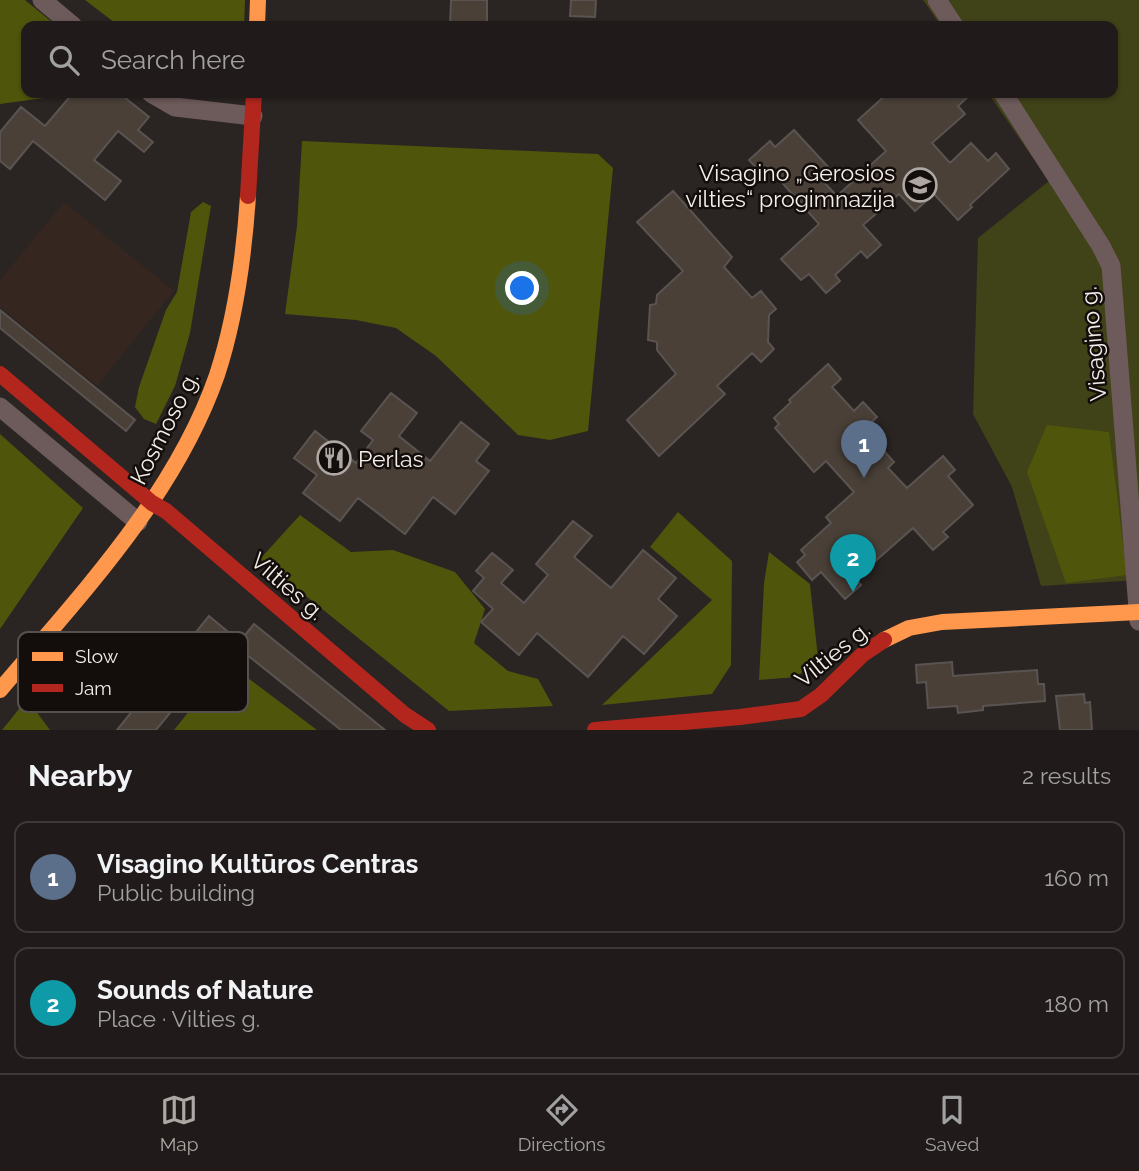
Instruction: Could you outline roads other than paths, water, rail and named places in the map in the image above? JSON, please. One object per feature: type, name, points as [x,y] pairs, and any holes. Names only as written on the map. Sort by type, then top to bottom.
[{"type":"street","points":[[42,0],[67,21]]},
{"type":"street","points":[[257,21],[258,0]]},
{"type":"street","points":[[937,0],[951,21]]},
{"type":"street","points":[[159,98],[175,107],[253,116]]},
{"type":"street","name":"Kosmoso g.","points":[[48,632],[152,503],[188,440],[217,374],[231,322],[243,256],[254,98]]},
{"type":"street","name":"Visagino g.","points":[[1006,98],[1101,246],[1111,266],[1138,615]]},
{"type":"street","name":"Vilties g.","points":[[0,374],[152,503],[204,543],[405,715],[428,730]]},
{"type":"street","points":[[0,407],[138,522]]},
{"type":"street","name":"Vilties g.","points":[[595,730],[754,716],[801,709],[821,695],[863,654],[883,640],[909,628],[949,621],[1138,615]]},
{"type":"street","name":"Kosmoso g.","points":[[0,690],[18,668]]},
{"type":"place","name":"Visagino „Gerosios vilties“ progimnazija","points":[[920,185]]},
{"type":"place","name":"Perlas","points":[[334,458]]},
{"type":"place","name":"Visagino Kultūros Centras","points":[[864,478]]},
{"type":"place","name":"Sounds of Nature","points":[[853,592]]}]
